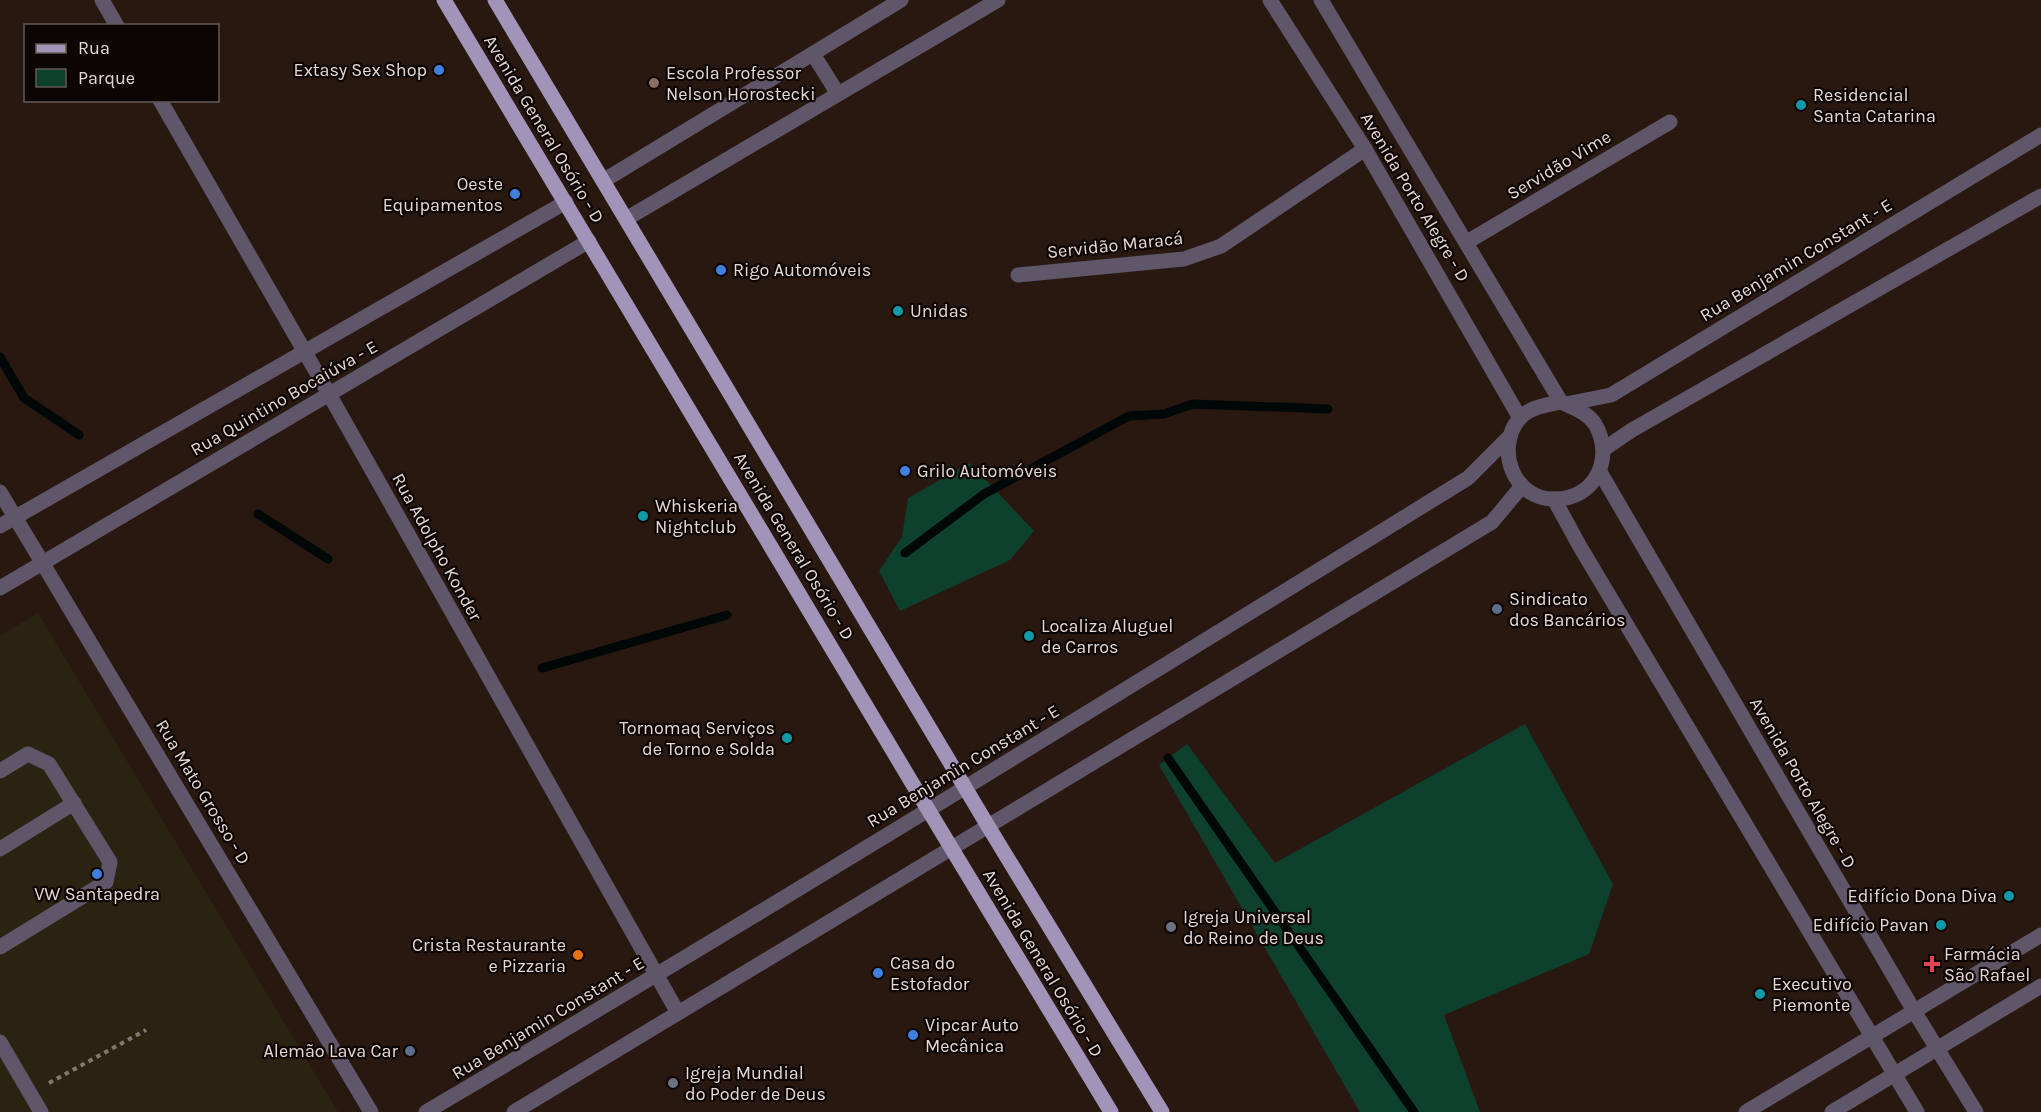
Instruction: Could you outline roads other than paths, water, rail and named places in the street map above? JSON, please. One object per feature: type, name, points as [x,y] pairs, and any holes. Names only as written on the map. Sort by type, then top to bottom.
[{"type":"main road","name":"Avenida General Osório - D","points":[[444,0],[950,849],[1111,1112]]},
{"type":"main road","name":"Avenida General Osório - D","points":[[495,0],[965,788],[1162,1112]]},
{"type":"street","points":[[102,0],[116,24]]},
{"type":"street","points":[[603,181],[901,0]]},
{"type":"street","points":[[626,219],[998,0]]},
{"type":"street","name":"Avenida Porto Alegre - D","points":[[1270,0],[1365,149],[1520,418]]},
{"type":"street","name":"Avenida Porto Alegre - D","points":[[1321,0],[1563,403]]},
{"type":"street","points":[[813,54],[838,94]]},
{"type":"street","name":"Rua Adolpho Konder","points":[[161,102],[329,394],[678,1013]]},
{"type":"street","name":"Servidão Vime","points":[[1467,242],[1671,122]]},
{"type":"street","name":"Rua Benjamin Constant - E","points":[[1563,403],[1611,395],[2041,135]]},
{"type":"street","name":"Servidão Maracá","points":[[1018,275],[1184,260],[1221,246],[1365,149]]},
{"type":"street","points":[[1604,449],[1632,430],[2041,196]]},
{"type":"street","name":"Rua Quintino Bocaiúva - E","points":[[0,526],[566,202]]},
{"type":"street","name":"Rua Quintino Bocaiúva - E","points":[[0,588],[589,241]]},
{"type":"street","points":[[1563,403],[1582,411],[1595,424],[1604,449],[1600,472],[1587,488],[1571,497],[1554,500],[1536,496],[1522,486],[1511,472],[1507,455],[1509,437],[1520,418],[1534,408],[1563,403]]},
{"type":"street","name":"Rua Benjamin Constant - E","points":[[426,1112],[657,976],[1468,478],[1509,437]]},
{"type":"street","name":"Avenida Porto Alegre - D","points":[[1600,472],[1914,1011],[1976,1112]]},
{"type":"street","points":[[514,1112],[1492,522],[1522,486]]},
{"type":"street","name":"Rua Mato Grosso - D","points":[[0,492],[371,1112]]},
{"type":"street","points":[[1554,500],[1917,1112]]},
{"type":"street","points":[[0,771],[28,754],[49,764],[110,862],[106,882],[0,947]]},
{"type":"street","points":[[0,849],[74,803]]},
{"type":"street","points":[[1746,1112],[2041,935]]},
{"type":"street","points":[[1832,1112],[2041,986]]},
{"type":"street","points":[[1,1047],[41,1112]]},
{"type":"waterway","points":[[0,357],[24,398],[79,435]]},
{"type":"waterway","points":[[905,553],[984,494],[1129,416],[1164,414],[1193,404],[1328,409]]},
{"type":"waterway","points":[[258,514],[328,559]]},
{"type":"waterway","points":[[542,668],[727,615]]},
{"type":"waterway","points":[[1168,758],[1414,1112]]},
{"type":"place","name":"Extasy Sex Shop","points":[[439,70]]},
{"type":"place","name":"Escola Professor Nelson Horostecki","points":[[654,83]]},
{"type":"place","name":"Residencial Santa Catarina","points":[[1801,105]]},
{"type":"place","name":"Oeste Equipamentos","points":[[515,194]]},
{"type":"place","name":"Rigo Automóveis","points":[[721,270]]},
{"type":"place","name":"Unidas","points":[[898,311]]},
{"type":"place","name":"Grilo Automóveis","points":[[905,471]]},
{"type":"place","name":"Whiskeria Nightclub","points":[[643,516]]},
{"type":"place","name":"Sindicato dos Bancários","points":[[1497,609]]},
{"type":"place","name":"Localiza Aluguel de Carros","points":[[1029,636]]},
{"type":"place","name":"Tornomaq Serviços de Torno e Solda","points":[[787,738]]},
{"type":"place","name":"VW Santapedra","points":[[97,874]]},
{"type":"place","name":"Edifício Dona Diva","points":[[2009,896]]},
{"type":"place","name":"Edifício Pavan","points":[[1941,925]]},
{"type":"place","name":"Igreja Universal do Reino de Deus","points":[[1171,927]]},
{"type":"place","name":"Crista Restaurante e Pizzaria","points":[[578,955]]},
{"type":"place","name":"Farmácia São Rafael","points":[[1932,964]]},
{"type":"place","name":"Casa do Estofador","points":[[878,973]]},
{"type":"place","name":"Executivo Piemonte","points":[[1760,994]]},
{"type":"place","name":"Vipcar Auto Mecânica","points":[[913,1035]]},
{"type":"place","name":"Alemão Lava Car","points":[[410,1051]]},
{"type":"place","name":"Igreja Mundial do Poder de Deus","points":[[673,1083]]}]
